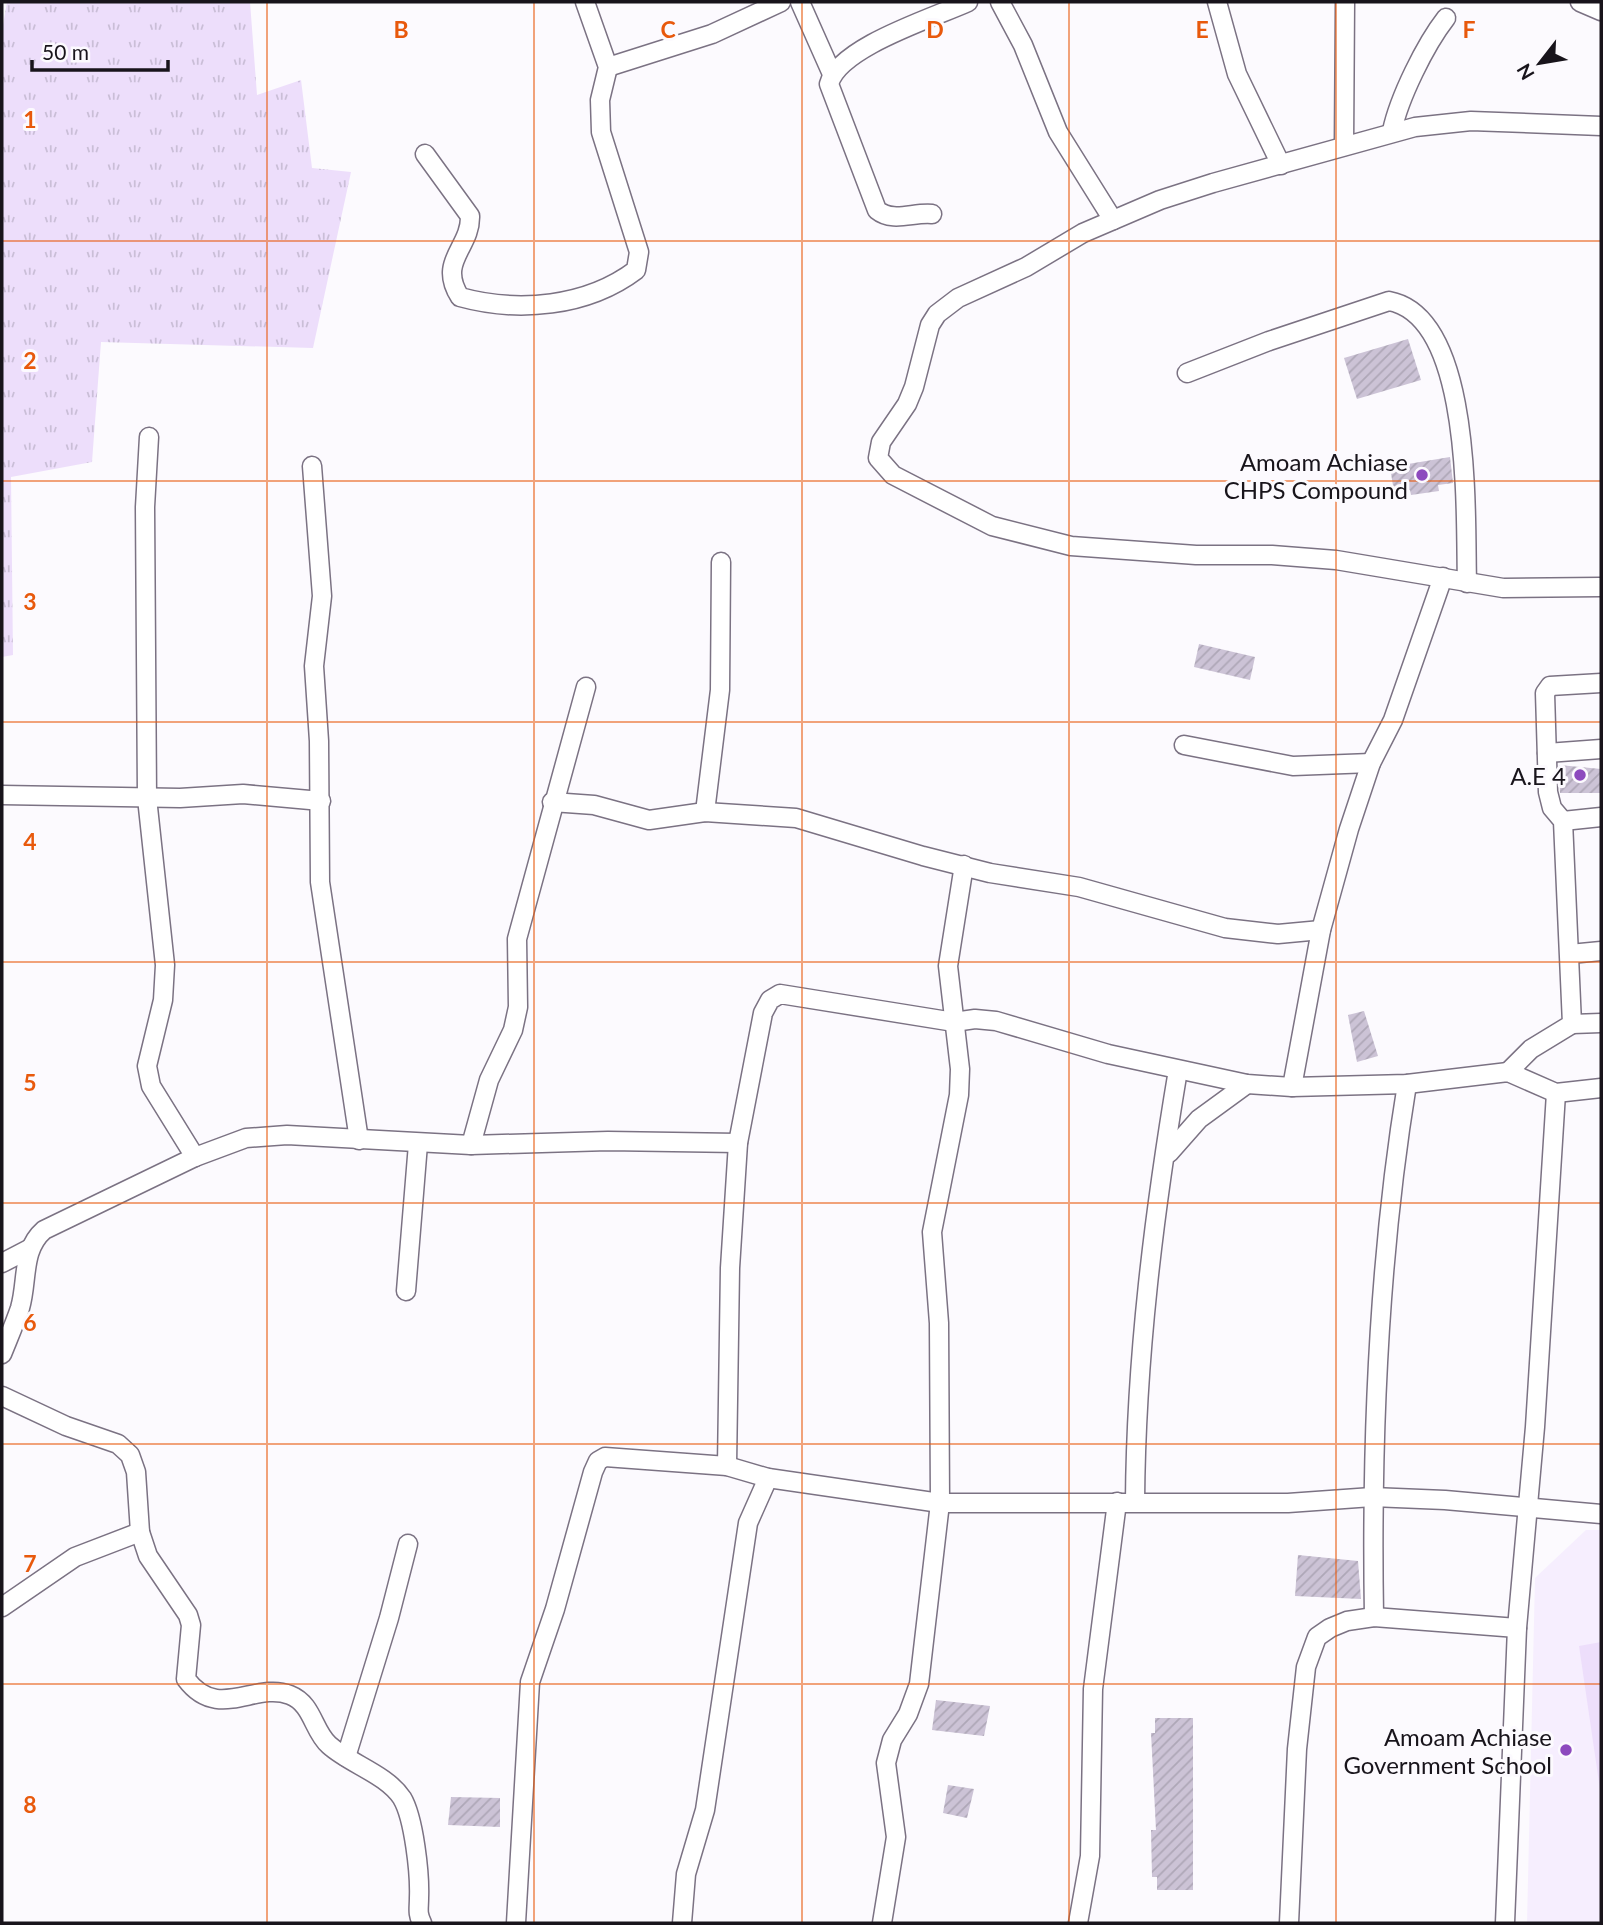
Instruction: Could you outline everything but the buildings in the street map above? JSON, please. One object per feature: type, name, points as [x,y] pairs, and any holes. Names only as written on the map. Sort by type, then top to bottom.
[{"type":"street","points":[[425,154],[470,216],[470,224],[452,265],[452,284],[460,297],[508,306],[573,300],[623,280],[636,270],[639,252],[601,132],[600,100],[608,67],[585,2]]},
{"type":"street","points":[[608,67],[684,45],[781,2]]},
{"type":"street","points":[[800,2],[832,74]]},
{"type":"street","points":[[932,214],[895,217],[884,216],[877,210],[829,85],[832,74],[865,48],[968,2]]},
{"type":"street","points":[[1000,2],[1023,45],[1058,132],[1112,220]]},
{"type":"street","points":[[1217,2],[1237,74],[1281,165]]},
{"type":"street","points":[[1344,146],[1345,2]]},
{"type":"street","points":[[1580,2],[1601,11]]},
{"type":"street","points":[[1392,131],[1398,110],[1426,48],[1446,18]]},
{"type":"street","points":[[1601,126],[1471,121],[1392,131],[1213,183],[1112,220],[1001,279],[974,288],[937,314],[930,325],[907,404],[878,450],[882,465],[893,474],[992,526],[1070,546],[1196,555],[1306,557],[1503,588],[1601,587]]},
{"type":"street","points":[[1187,373],[1269,341],[1389,302],[1409,309],[1437,346],[1452,376],[1464,459],[1467,583]]},
{"type":"street","points":[[149,437],[145,508],[147,798],[165,965],[163,1000],[147,1066],[151,1086],[194,1157]]},
{"type":"street","points":[[312,466],[322,596],[314,666],[321,801],[320,881],[359,1140]]},
{"type":"street","points":[[705,812],[720,690],[721,562]]},
{"type":"street","points":[[1292,1087],[1321,930],[1349,829],[1371,763],[1393,720],[1443,577]]},
{"type":"street","points":[[1572,1024],[1563,821],[1552,808],[1548,792],[1547,689],[1550,686],[1601,683]]},
{"type":"street","points":[[471,1145],[482,1100],[513,1030],[518,1007],[517,939],[552,802],[586,687]]},
{"type":"street","points":[[1184,745],[1293,766],[1371,763]]},
{"type":"street","points":[[1547,753],[1601,748]]},
{"type":"street","points":[[2,795],[147,798],[243,794],[321,801]]},
{"type":"street","points":[[552,802],[594,805],[649,820],[705,812],[796,818],[990,873],[1079,887],[1225,928],[1278,934],[1321,930]]},
{"type":"street","points":[[1563,821],[1601,817]]},
{"type":"street","points":[[882,1923],[896,1837],[886,1763],[892,1740],[908,1714],[919,1684],[940,1503],[939,1323],[932,1232],[959,1095],[960,1069],[948,966],[964,865]]},
{"type":"street","points":[[1570,954],[1601,951]]},
{"type":"street","points":[[727,1466],[730,1268],[738,1143],[763,1013],[773,998],[792,994],[954,1022],[975,1019],[996,1021],[1108,1054],[1247,1084],[1292,1087],[1407,1084],[1508,1072],[1556,1093],[1601,1088]]},
{"type":"street","points":[[1508,1072],[1531,1049],[1572,1024],[1601,1023]]},
{"type":"street","points":[[1078,1923],[1090,1856],[1093,1689],[1126,1502],[1154,1227],[1178,1070]]},
{"type":"street","points":[[1165,1158],[1199,1119],[1247,1084]]},
{"type":"street","points":[[1374,1617],[1372,1497],[1388,1209],[1407,1084]]},
{"type":"street","points":[[1505,1923],[1517,1628],[1535,1427],[1556,1093]]},
{"type":"street","points":[[2,1263],[30,1249],[44,1230],[194,1157],[246,1138],[287,1135],[471,1145],[608,1141],[738,1143]]},
{"type":"street","points":[[406,1291],[418,1144]]},
{"type":"street","points":[[2,1354],[21,1305],[30,1249]]},
{"type":"street","points":[[2,1396],[66,1426],[118,1444],[124,1449],[136,1472],[140,1532],[148,1556],[188,1615],[191,1625],[185,1667],[186,1679],[193,1688],[209,1697],[233,1701],[269,1693],[288,1694],[307,1708],[326,1743],[387,1783],[400,1796],[409,1812],[419,1898],[416,1913],[422,1923]]},
{"type":"street","points":[[516,1923],[530,1682],[598,1461],[615,1456],[727,1466],[768,1478],[940,1503],[1289,1503],[1372,1497],[1445,1500],[1601,1514]]},
{"type":"street","points":[[682,1923],[686,1874],[705,1810],[748,1523],[768,1478]]},
{"type":"street","points":[[2,1607],[75,1557],[140,1532]]},
{"type":"street","points":[[346,1757],[389,1618],[408,1544]]},
{"type":"street","points":[[1289,1923],[1297,1749],[1306,1667],[1317,1637],[1330,1628],[1374,1617],[1517,1628]]},
{"type":"shaded area","name":"Amoam Achiase Government School","points":[[1586,1530],[1601,1530],[1601,1923],[1527,1923],[1535,1578]]},
{"type":"green space","points":[[7,2],[250,2],[257,95],[301,80],[312,168],[351,172],[313,348],[101,342],[92,462],[11,477],[13,655],[2,657],[2,31]]},
{"type":"green space","points":[[1601,1642],[1601,1796],[1579,1646]]},
{"type":"place","name":"Amoam Achiase CHPS Compound","points":[[1422,475]]},
{"type":"place","name":"A.E 4","points":[[1580,775]]},
{"type":"place","name":"Amoam Achiase Government School","points":[[1566,1750]]}]
